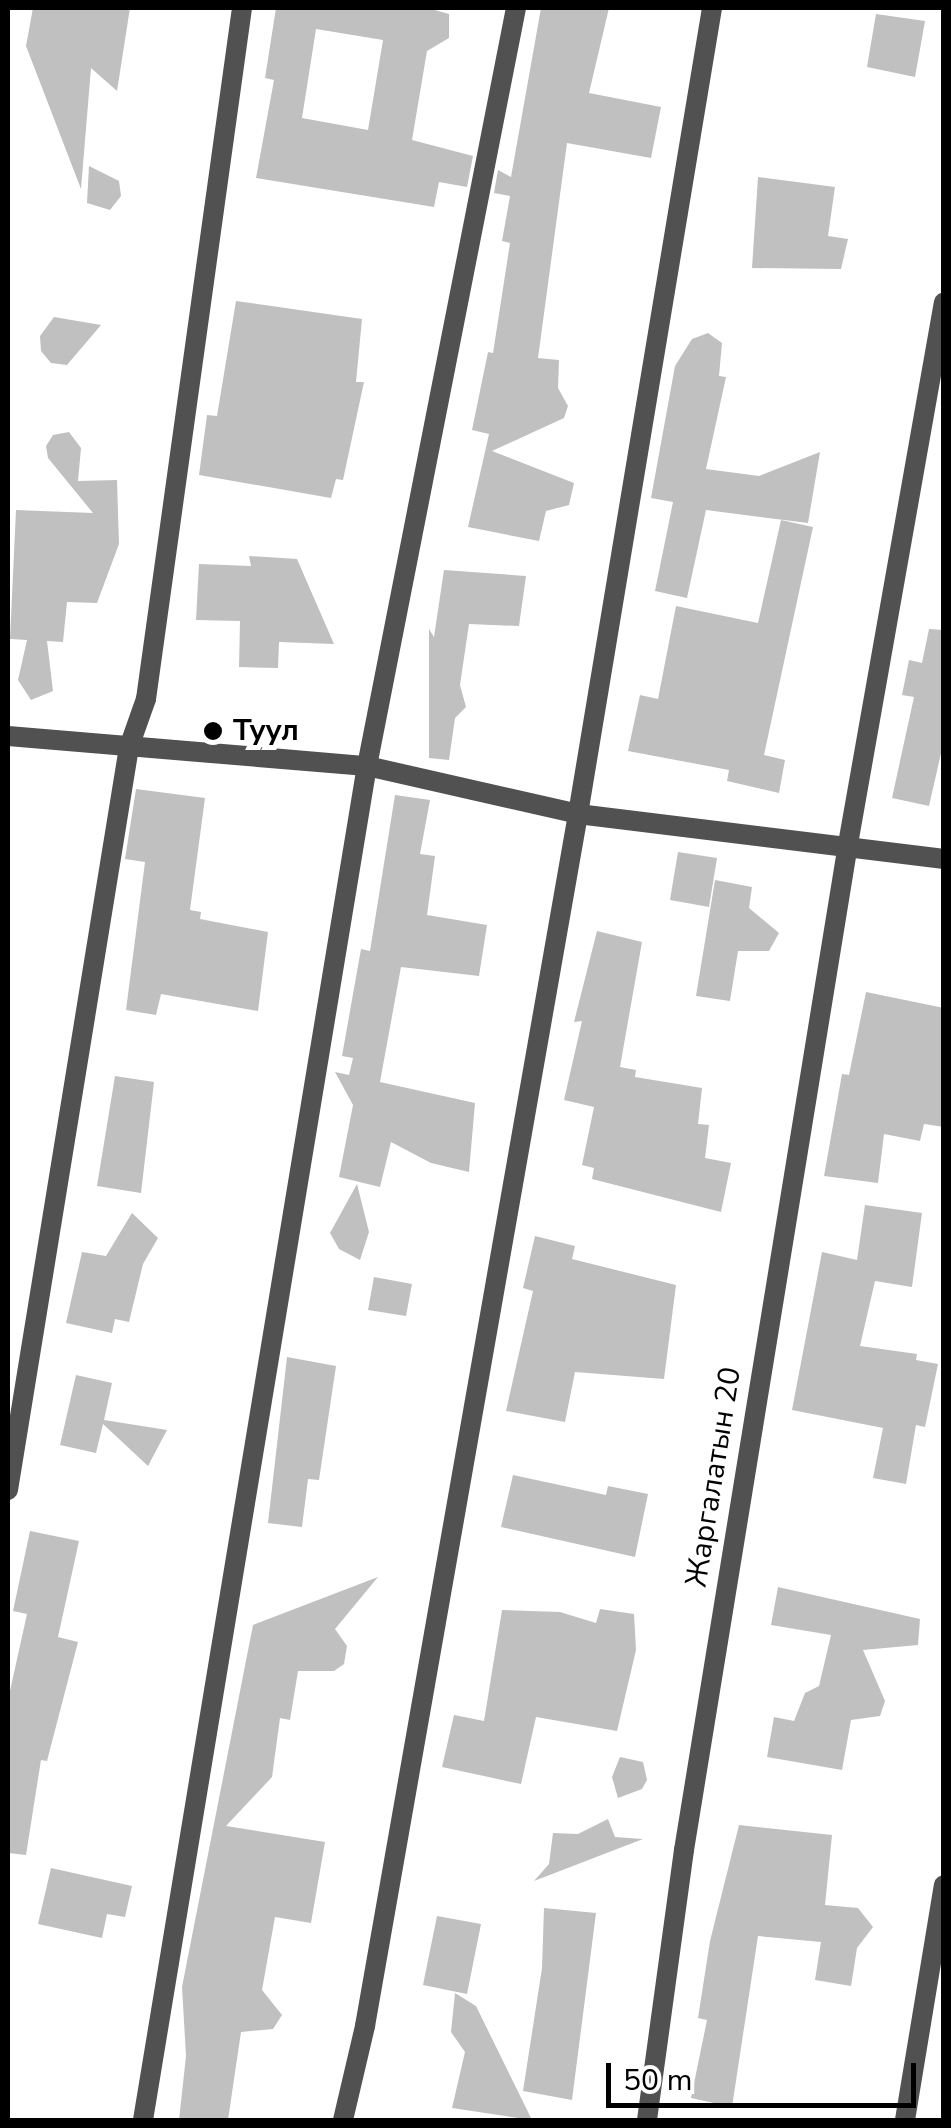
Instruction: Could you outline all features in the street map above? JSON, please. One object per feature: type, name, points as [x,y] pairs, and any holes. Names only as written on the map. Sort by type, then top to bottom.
[{"type":"street","points":[[8,1490],[129,747],[146,700],[242,8]]},
{"type":"street","points":[[143,2120],[367,766],[516,8]]},
{"type":"street","points":[[342,2120],[365,2026],[578,814],[712,8]]},
{"type":"street","name":"Жаргалатын 20","points":[[646,2120],[848,844],[944,302]]},
{"type":"street","points":[[8,736],[367,766],[578,814],[848,844],[944,859]]},
{"type":"street","points":[[905,2120],[944,1885]]},
{"type":"building","points":[[33,8],[130,8],[117,91],[91,68],[81,189],[26,46]]},
{"type":"building","points":[[276,8],[428,8],[449,14],[449,38],[427,51],[412,140],[473,156],[467,187],[439,182],[434,207],[256,178],[274,80],[265,78]],"holes":[[[316,29],[383,40],[368,130],[302,118]]]},
{"type":"building","points":[[541,8],[609,8],[589,93],[661,107],[651,158],[567,143],[538,358],[559,360],[558,388],[568,406],[564,418],[492,451],[574,483],[569,505],[546,511],[539,541],[468,527],[489,434],[472,430],[488,352],[493,353],[510,243],[502,241],[510,196],[494,193],[498,170],[511,177]]},
{"type":"building","points":[[876,14],[925,21],[915,77],[867,67]]},
{"type":"building","points":[[89,166],[119,181],[121,196],[110,210],[87,203]]},
{"type":"building","points":[[758,177],[835,187],[828,236],[848,239],[841,269],[752,268]]},
{"type":"building","points":[[236,301],[362,319],[356,382],[364,382],[343,480],[336,479],[331,498],[199,475],[207,415],[217,416]]},
{"type":"building","points":[[54,317],[101,325],[67,365],[51,363],[41,351],[40,336]]},
{"type":"building","points":[[708,333],[722,343],[719,376],[726,377],[706,469],[759,476],[820,452],[808,523],[706,510],[687,598],[655,591],[673,502],[651,498],[675,366],[692,339]]},
{"type":"building","points":[[69,432],[81,448],[78,481],[117,480],[119,544],[97,603],[67,602],[63,642],[47,641],[53,691],[31,700],[18,680],[27,640],[10,639],[16,510],[93,513],[48,458],[46,446],[53,435]]},
{"type":"building","points":[[781,520],[813,527],[764,755],[785,760],[779,793],[727,781],[729,770],[628,751],[640,695],[658,699],[676,606],[758,623]]},
{"type":"building","points":[[249,556],[297,559],[334,644],[279,642],[278,668],[239,667],[240,621],[196,620],[199,564],[251,566]]},
{"type":"building","points":[[444,570],[526,576],[519,626],[469,624],[460,685],[466,707],[455,718],[449,760],[429,758],[429,629],[434,637]]},
{"type":"building","points":[[929,629],[944,630],[944,740],[929,806],[892,798],[914,697],[902,695],[909,660],[922,663]]},
{"type":"building","points":[[136,789],[205,798],[190,910],[201,912],[200,919],[268,932],[258,1011],[161,994],[156,1015],[126,1010],[145,862],[125,859]]},
{"type":"building","points":[[395,795],[430,800],[420,854],[435,856],[427,915],[487,925],[479,976],[401,967],[380,1082],[475,1103],[469,1172],[431,1163],[391,1142],[380,1187],[339,1177],[353,1105],[335,1072],[349,1075],[353,1058],[342,1056],[361,949],[370,951]]},
{"type":"building","points":[[678,852],[717,858],[709,907],[670,900]]},
{"type":"building","points":[[715,880],[752,887],[749,908],[779,933],[769,951],[738,951],[730,1001],[696,996]]},
{"type":"building","points":[[597,931],[642,942],[620,1067],[636,1070],[635,1077],[702,1088],[698,1124],[709,1125],[705,1158],[731,1163],[721,1212],[592,1179],[594,1168],[582,1165],[594,1107],[564,1100],[582,1021],[574,1022]]},
{"type":"building","points":[[866,992],[944,1008],[944,1127],[924,1124],[920,1141],[884,1134],[878,1183],[824,1176],[842,1074],[849,1075]]},
{"type":"building","points":[[115,1076],[154,1082],[141,1193],[97,1186]]},
{"type":"building","points":[[357,1184],[369,1232],[360,1260],[339,1249],[330,1233]]},
{"type":"building","points":[[865,1205],[922,1213],[912,1287],[875,1281],[860,1346],[917,1354],[916,1360],[938,1364],[925,1427],[916,1425],[906,1484],[873,1478],[883,1428],[792,1410],[822,1252],[857,1260]]},
{"type":"building","points":[[132,1213],[158,1238],[143,1264],[129,1322],[115,1319],[112,1333],[66,1323],[82,1252],[106,1256]]},
{"type":"building","points":[[535,1236],[575,1246],[572,1259],[676,1285],[664,1379],[575,1372],[565,1422],[506,1411],[533,1291],[523,1288]]},
{"type":"building","points":[[374,1277],[412,1284],[406,1316],[368,1310]]},
{"type":"building","points":[[287,1357],[336,1366],[319,1480],[308,1479],[302,1527],[268,1523]]},
{"type":"building","points":[[76,1375],[112,1383],[104,1420],[167,1430],[148,1466],[103,1424],[96,1453],[60,1445]]},
{"type":"building","points":[[513,1475],[606,1495],[608,1486],[648,1494],[635,1557],[501,1527]]},
{"type":"building","points":[[30,1531],[79,1541],[58,1637],[78,1642],[47,1761],[41,1760],[26,1855],[8,1853],[8,1700],[27,1614],[13,1611]]},
{"type":"building","points":[[378,1577],[335,1629],[347,1646],[344,1664],[334,1671],[298,1671],[290,1720],[280,1718],[272,1777],[226,1826],[325,1842],[311,1923],[275,1917],[262,1990],[282,2015],[273,2029],[241,2032],[228,2120],[179,2120],[186,2056],[182,1987],[253,1625]]},
{"type":"building","points":[[778,1587],[920,1619],[918,1645],[863,1650],[885,1701],[880,1716],[851,1720],[842,1770],[767,1757],[774,1717],[794,1721],[805,1693],[819,1686],[831,1635],[771,1625]]},
{"type":"building","points":[[600,1609],[634,1614],[636,1650],[617,1731],[536,1717],[521,1784],[442,1767],[454,1715],[484,1721],[502,1610],[560,1612],[596,1623]]},
{"type":"building","points":[[620,1757],[643,1762],[647,1780],[642,1789],[618,1798],[612,1777]]},
{"type":"building","points":[[608,1819],[615,1837],[643,1839],[534,1881],[549,1864],[553,1833],[578,1834]]},
{"type":"building","points":[[739,1825],[832,1835],[825,1905],[858,1908],[873,1927],[857,1948],[851,1986],[815,1980],[821,1942],[758,1936],[732,2107],[691,2098],[707,2020],[698,2018],[710,1941]]},
{"type":"building","points":[[51,1868],[132,1886],[125,1917],[107,1914],[102,1938],[38,1924]]},
{"type":"building","points":[[544,1908],[596,1913],[572,2100],[523,2091],[542,1968]]},
{"type":"building","points":[[437,1916],[481,1924],[467,1994],[423,1985]]},
{"type":"building","points":[[455,1993],[476,2006],[532,2120],[452,2108],[465,2052],[451,2032]]},
{"type":"place","name":"Туул","points":[[213,731]]}]
